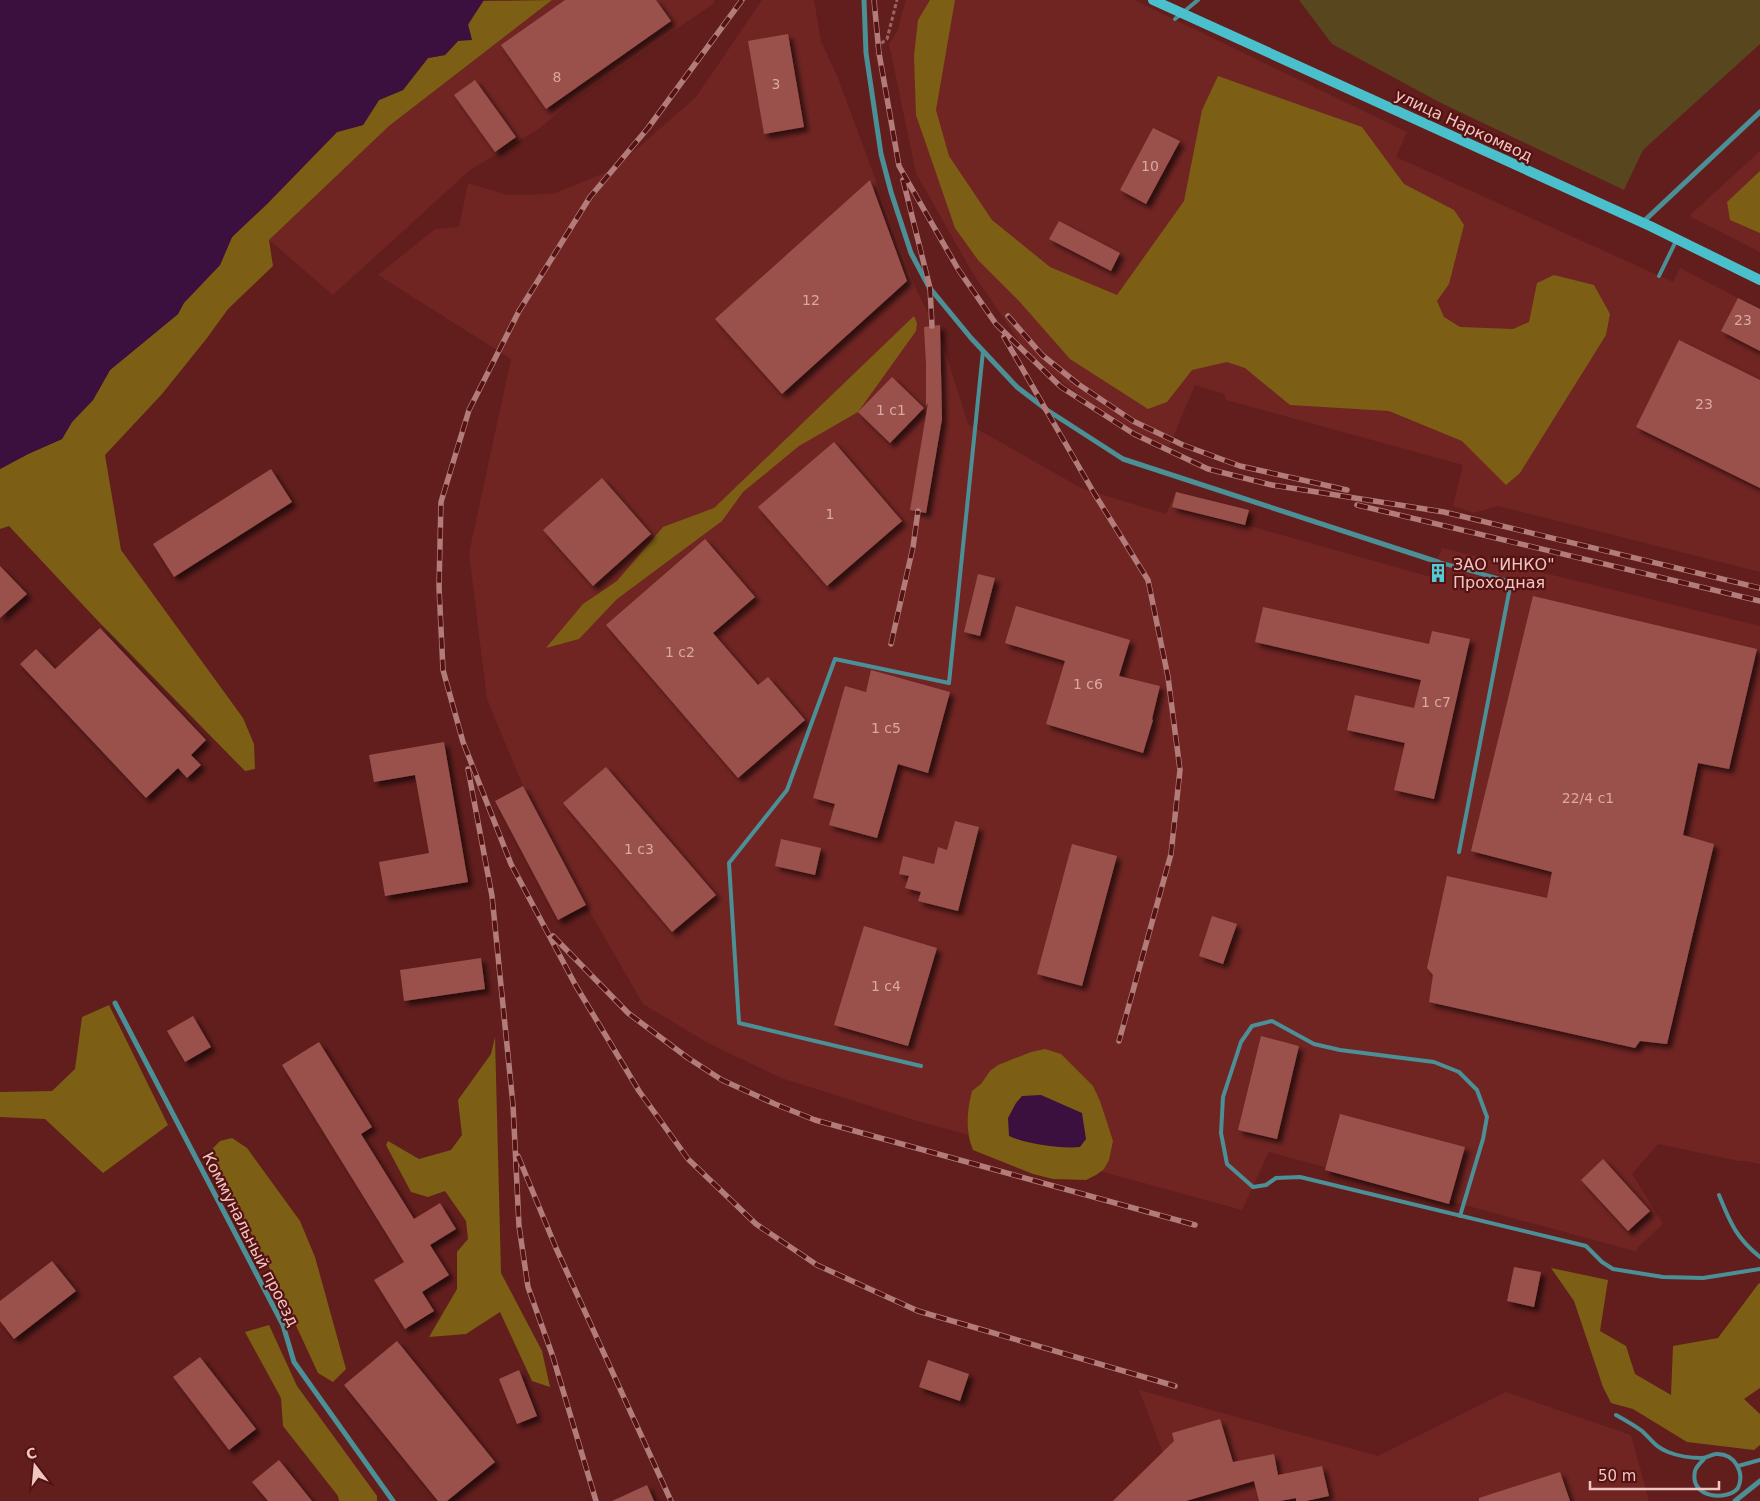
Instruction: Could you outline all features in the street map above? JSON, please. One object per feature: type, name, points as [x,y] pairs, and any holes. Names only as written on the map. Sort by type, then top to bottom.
[{"type":"street","points":[[864,0],[866,54],[881,154],[911,253],[929,287],[983,351],[1017,387],[1047,410],[1123,459],[1438,562]]},
{"type":"street","name":"улица Наркомвод","points":[[1153,0],[1178,16],[1642,223],[1760,280]]},
{"type":"street","points":[[1642,223],[1760,112]]},
{"type":"street","name":"Коммунальный проезд","points":[[115,1003],[283,1325],[294,1362],[393,1501]]},
{"type":"street","points":[[1735,1501],[1760,1481]]},
{"type":"lane","points":[[1178,16],[1198,0]]},
{"type":"lane","points":[[1659,276],[1677,239]]},
{"type":"lane","points":[[921,1066],[739,1023],[729,863],[787,790],[836,658],[949,683],[983,351]]},
{"type":"lane","points":[[1438,562],[1511,582],[1459,852]]},
{"type":"lane","points":[[1460,1216],[1483,1139],[1487,1117],[1477,1090],[1460,1072],[1434,1062],[1340,1050],[1314,1044],[1272,1021],[1252,1026],[1241,1042],[1223,1097],[1221,1133],[1227,1164],[1252,1187],[1266,1186],[1276,1178],[1300,1177],[1460,1216],[1586,1246],[1602,1262],[1613,1269],[1664,1277],[1703,1278],[1760,1268]]},
{"type":"lane","points":[[1719,1195],[1732,1226],[1749,1248],[1760,1256]]},
{"type":"lane","points":[[1616,1415],[1642,1432],[1656,1446],[1672,1453],[1704,1458],[1716,1454],[1729,1456],[1738,1466],[1742,1478],[1737,1491],[1727,1499],[1714,1501],[1702,1495],[1695,1483],[1696,1470],[1704,1458]]},
{"type":"lane","points":[[1738,1466],[1760,1460]]},
{"type":"path","points":[[866,54],[887,39],[897,0]]},
{"type":"shaded area","points":[[0,0],[484,0],[468,24],[472,40],[458,41],[445,55],[428,58],[403,90],[379,100],[363,125],[337,132],[232,237],[220,265],[184,303],[178,314],[110,370],[93,400],[72,422],[62,439],[0,469]]},
{"type":"shaded area","points":[[552,0],[715,0],[713,4],[573,100],[540,128],[470,170],[333,295],[269,240],[389,126]]},
{"type":"shaded area","points":[[552,0],[389,126],[269,240],[273,266],[228,309],[162,394],[105,455],[121,550],[243,718],[254,744],[255,769],[245,771],[98,621],[9,526],[0,529],[0,469],[62,439],[72,422],[93,400],[110,370],[178,314],[183,303],[220,265],[232,237],[337,132],[363,125],[379,100],[403,90],[428,58],[445,55],[458,41],[483,1]]},
{"type":"shaded area","points":[[762,0],[814,0],[821,41],[838,78],[916,289],[941,338],[968,424],[1083,489],[1166,514],[1176,492],[1249,510],[1246,525],[1431,577],[1442,548],[1760,626],[1760,1164],[1658,1144],[1632,1174],[1663,1224],[1636,1249],[1638,1252],[1269,1152],[1242,1210],[921,1122],[781,1078],[708,1043],[643,1004],[586,905],[523,786],[487,699],[469,553],[511,359],[378,275],[435,229],[459,227],[468,183],[507,195],[553,194],[614,169],[696,97]]},
{"type":"shaded area","points":[[906,0],[1134,0],[1407,132],[1396,157],[1673,282],[1680,268],[1760,309],[1760,572],[1498,506],[1473,513],[1453,506],[1463,465],[1226,400],[1224,394],[1195,385],[1168,449],[1102,411],[1066,385],[1019,341],[972,272],[916,173],[889,44],[897,32]]},
{"type":"shaded area","points":[[930,0],[955,0],[936,110],[949,156],[992,220],[1050,267],[1117,295],[1184,201],[1202,110],[1218,76],[1362,127],[1404,184],[1454,210],[1464,225],[1449,284],[1437,301],[1444,317],[1460,327],[1513,329],[1529,322],[1537,283],[1554,275],[1594,285],[1610,314],[1606,335],[1520,473],[1506,485],[1462,441],[1389,411],[1290,405],[1245,368],[1227,362],[1192,370],[1167,402],[1148,409],[1070,359],[1019,301],[978,260],[955,228],[916,115],[914,56],[918,20]]},
{"type":"shaded area","points":[[1299,0],[1760,0],[1760,44],[1643,150],[1624,190],[1439,102],[1332,44]]},
{"type":"shaded area","points":[[1760,151],[1760,252],[1689,216]]},
{"type":"shaded area","points":[[1760,171],[1760,233],[1730,220],[1727,202]]},
{"type":"shaded area","points":[[914,316],[917,323],[916,331],[858,412],[799,446],[743,492],[722,521],[617,599],[579,639],[546,648],[583,604],[617,581],[663,527],[714,508]]},
{"type":"shaded area","points":[[109,1005],[168,1125],[103,1173],[45,1119],[0,1117],[0,1092],[52,1091],[75,1069],[82,1017]]},
{"type":"shaded area","points":[[495,1037],[501,1273],[542,1351],[550,1387],[532,1381],[500,1312],[466,1334],[429,1337],[457,1289],[457,1252],[468,1239],[466,1221],[445,1191],[428,1197],[411,1192],[386,1145],[388,1141],[419,1159],[451,1150],[462,1135],[458,1100],[491,1054]]},
{"type":"shaded area","points":[[1045,1049],[1061,1054],[1093,1086],[1113,1141],[1109,1160],[1104,1169],[1086,1180],[1053,1179],[1033,1174],[973,1150],[970,1143],[968,1121],[972,1091],[998,1065],[1031,1052]]},
{"type":"shaded area","points":[[1041,1095],[1082,1113],[1086,1139],[1080,1147],[1044,1145],[1009,1136],[1008,1118],[1016,1103],[1022,1096]]},
{"type":"shaded area","points":[[232,1138],[247,1148],[300,1221],[315,1257],[346,1369],[333,1382],[318,1373],[268,1265],[214,1164],[213,1148],[220,1141]]},
{"type":"shaded area","points":[[1551,1268],[1608,1280],[1600,1331],[1626,1346],[1635,1374],[1671,1395],[1673,1346],[1718,1338],[1759,1283],[1760,1388],[1744,1399],[1760,1414],[1760,1445],[1754,1450],[1687,1442],[1633,1409],[1611,1403],[1603,1387],[1574,1301]]},
{"type":"shaded area","points":[[269,1325],[297,1386],[377,1496],[377,1501],[339,1501],[338,1496],[283,1426],[281,1398],[245,1332]]},
{"type":"shaded area","points":[[1139,1390],[1378,1456],[1506,1392],[1631,1435],[1649,1501],[1112,1501],[1163,1453]]},
{"type":"building","points":[[565,0],[656,0],[671,21],[546,109],[501,45]]},
{"type":"building","points":[[788,34],[804,127],[764,134],[748,41]]},
{"type":"building","points":[[475,80],[516,137],[495,152],[454,95]]},
{"type":"building","points":[[1153,128],[1180,141],[1146,204],[1120,190]]},
{"type":"building","points":[[870,180],[907,281],[782,394],[715,319]]},
{"type":"building","points":[[1059,221],[1120,253],[1111,271],[1049,239]]},
{"type":"building","points":[[1738,298],[1760,309],[1760,351],[1721,331]]},
{"type":"building","points":[[940,325],[942,419],[926,513],[910,510],[928,403],[926,406],[924,327]]},
{"type":"building","points":[[1679,340],[1760,380],[1760,488],[1636,427]]},
{"type":"building","points":[[892,377],[924,408],[890,443],[858,412]]},
{"type":"building","points":[[834,442],[902,521],[827,586],[758,507]]},
{"type":"building","points":[[271,469],[292,502],[174,577],[153,544]]},
{"type":"building","points":[[602,478],[651,534],[593,586],[543,530]]},
{"type":"building","points":[[1176,492],[1249,510],[1245,525],[1172,507]]},
{"type":"building","points":[[705,539],[755,597],[713,633],[758,685],[768,677],[805,720],[738,778],[606,625]]},
{"type":"building","points":[[0,566],[27,594],[0,618]]},
{"type":"building","points":[[978,574],[995,578],[980,636],[964,632]]},
{"type":"building","points":[[1533,596],[1757,649],[1729,769],[1698,763],[1683,835],[1714,844],[1667,1044],[1640,1041],[1635,1048],[1429,1002],[1433,975],[1427,968],[1447,876],[1547,898],[1552,872],[1471,851]]},
{"type":"building","points":[[1016,606],[1130,640],[1119,676],[1160,686],[1153,720],[1143,753],[1046,724],[1065,661],[1005,643]]},
{"type":"building","points":[[1263,607],[1429,644],[1432,631],[1470,639],[1434,799],[1394,790],[1405,743],[1347,730],[1355,695],[1414,708],[1421,680],[1255,642]]},
{"type":"building","points":[[100,628],[206,740],[191,755],[201,765],[187,778],[178,768],[146,798],[20,664],[36,649],[55,669]]},
{"type":"building","points":[[871,670],[950,692],[928,773],[898,764],[877,838],[829,825],[835,804],[813,798],[845,686],[866,692]]},
{"type":"building","points":[[444,742],[468,882],[385,896],[379,862],[429,853],[415,775],[374,782],[369,755]]},
{"type":"building","points":[[606,767],[716,895],[672,932],[563,803]]},
{"type":"building","points":[[523,786],[586,905],[558,920],[495,801]]},
{"type":"building","points":[[955,821],[979,827],[958,911],[918,901],[921,892],[905,888],[909,876],[899,874],[903,856],[934,864],[938,847],[947,850]]},
{"type":"building","points":[[781,839],[821,848],[815,875],[775,866]]},
{"type":"building","points":[[1072,844],[1117,856],[1082,986],[1037,974]]},
{"type":"building","points":[[1212,916],[1237,924],[1223,964],[1199,956]]},
{"type":"building","points":[[864,926],[937,948],[908,1046],[834,1025]]},
{"type":"building","points":[[481,958],[485,989],[404,1001],[400,970]]},
{"type":"building","points":[[193,1016],[211,1047],[185,1062],[167,1031]]},
{"type":"building","points":[[1261,1036],[1299,1046],[1277,1139],[1238,1130]]},
{"type":"building","points":[[319,1042],[372,1127],[361,1134],[414,1219],[440,1203],[456,1229],[430,1245],[449,1275],[422,1292],[434,1311],[405,1329],[374,1280],[404,1262],[282,1065]]},
{"type":"building","points":[[1340,1114],[1465,1147],[1449,1204],[1325,1170]]},
{"type":"building","points":[[1603,1159],[1650,1211],[1628,1231],[1581,1180]]},
{"type":"building","points":[[52,1261],[76,1291],[14,1339],[0,1321],[0,1301]]},
{"type":"building","points":[[1514,1267],[1541,1272],[1534,1307],[1507,1301]]},
{"type":"building","points":[[397,1341],[495,1462],[447,1501],[438,1501],[344,1385]]},
{"type":"building","points":[[200,1357],[256,1429],[229,1450],[173,1377]]},
{"type":"building","points":[[928,1360],[969,1374],[960,1401],[919,1387]]},
{"type":"building","points":[[519,1370],[537,1416],[517,1424],[499,1379]]},
{"type":"building","points":[[1220,1419],[1233,1462],[1274,1454],[1278,1475],[1322,1466],[1329,1496],[1306,1501],[1296,1501],[1296,1498],[1280,1501],[1259,1501],[1254,1481],[1186,1501],[1113,1501],[1174,1441],[1172,1433]]},
{"type":"building","points":[[279,1460],[312,1501],[268,1501],[252,1482]]},
{"type":"building","points":[[1560,1472],[1570,1501],[1479,1501],[1479,1498]]},
{"type":"building","points":[[647,1485],[654,1501],[612,1501]]},
{"type":"railway","points":[[742,0],[648,128],[590,197],[519,311],[469,410],[441,502],[439,587],[443,670],[463,742],[511,864],[576,986],[639,1091],[688,1159],[756,1224],[817,1265],[918,1311],[1175,1386]]},
{"type":"railway","points":[[874,0],[879,53],[899,166],[958,269],[996,324],[1061,387],[1134,434],[1208,469],[1272,485],[1444,512],[1760,588]]},
{"type":"railway","points":[[903,180],[930,288],[932,326]]},
{"type":"railway","points":[[1008,316],[1042,355],[1078,384],[1133,421],[1183,445],[1240,466],[1347,490]]},
{"type":"railway","points":[[1004,337],[1094,493],[1148,580],[1168,677],[1180,770],[1171,854],[1119,1041]]},
{"type":"railway","points":[[1357,505],[1760,601]]},
{"type":"railway","points":[[891,644],[913,547],[918,511]]},
{"type":"railway","points":[[468,769],[492,896],[513,1105],[519,1226],[528,1287],[553,1357],[596,1501]]},
{"type":"railway","points":[[553,936],[628,1013],[688,1058],[722,1080],[775,1104],[815,1120],[1195,1225]]},
{"type":"railway","points":[[518,1156],[556,1248],[671,1501]]},
{"type":"place","name":"ЗАО \"ИНКО\" Проходная","points":[[1438,573]]}]
